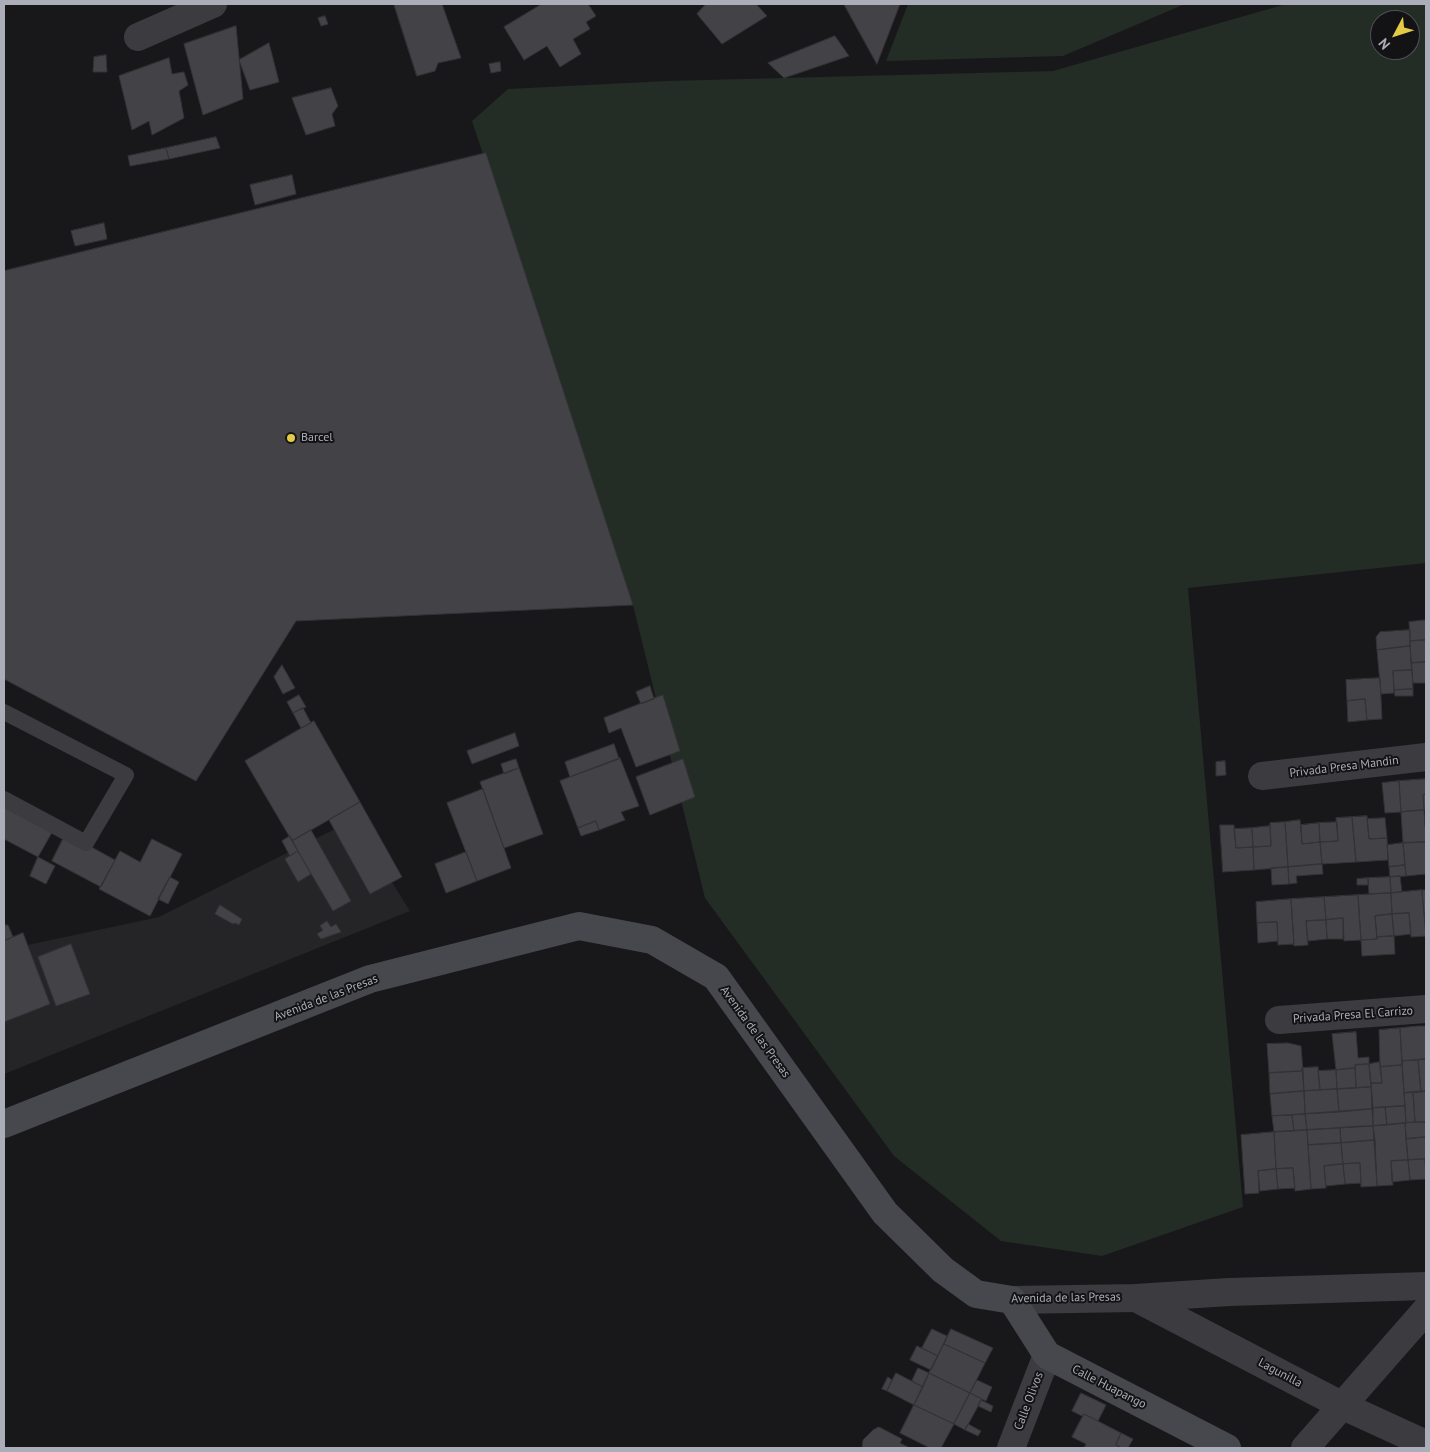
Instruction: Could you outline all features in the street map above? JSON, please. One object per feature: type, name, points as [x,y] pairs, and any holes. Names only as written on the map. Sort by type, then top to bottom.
[{"type":"main road","name":"Avenida de las Presas","points":[[4,1124],[370,979],[579,926],[652,940],[716,977],[885,1213],[943,1270],[976,1294],[1012,1300]]},
{"type":"main road","points":[[1012,1300],[1047,1355]]},
{"type":"main road","name":"Calle Huapango","points":[[1047,1355],[1227,1448]]},
{"type":"street","points":[[138,37],[213,4]]},
{"type":"street","name":"Privada Presa Mandin","points":[[1262,776],[1426,757]]},
{"type":"street","name":"Privada Presa El Carrizo","points":[[1279,1020],[1426,1010]]},
{"type":"street","name":"Avenida de las Presas","points":[[1012,1300],[1136,1298],[1229,1292],[1426,1286]]},
{"type":"street","name":"Lagunilla","points":[[1136,1298],[1341,1405],[1426,1444]]},
{"type":"street","points":[[1305,1448],[1426,1310]]},
{"type":"street","name":"Calle Olivos","points":[[1011,1448],[1047,1355]]},
{"type":"lane","points":[[4,712],[126,776],[86,843],[4,799]]},
{"type":"shaded area","points":[[908,4],[1185,4],[1063,56],[886,61]]},
{"type":"shaded area","points":[[1286,4],[1426,4],[1426,563],[1188,588],[1243,1207],[1102,1256],[1001,1241],[894,1156],[705,898],[633,605],[472,121],[508,89],[667,81],[1053,71]]},
{"type":"shaded area","points":[[353,820],[410,911],[4,1074],[4,950],[159,917]]},
{"type":"building","points":[[394,4],[442,4],[461,58],[438,63],[435,71],[417,76]]},
{"type":"building","points":[[542,4],[588,4],[596,16],[586,22],[590,29],[573,39],[581,54],[560,67],[547,46],[524,60],[504,27]]},
{"type":"building","points":[[706,4],[756,4],[767,16],[722,44],[697,14]]},
{"type":"building","points":[[844,4],[900,4],[877,64]]},
{"type":"building","points":[[325,16],[328,24],[321,26],[318,18]]},
{"type":"building","points":[[236,26],[243,99],[203,115],[184,44]]},
{"type":"building","points":[[835,36],[849,56],[784,78],[768,63]]},
{"type":"building","points":[[269,43],[279,82],[250,90],[239,60]]},
{"type":"building","points":[[106,55],[107,72],[93,72],[94,57]]},
{"type":"building","points":[[169,58],[172,74],[184,72],[188,85],[179,91],[184,118],[152,135],[149,121],[132,130],[119,76]]},
{"type":"building","points":[[500,62],[501,71],[491,73],[489,64]]},
{"type":"building","points":[[331,88],[338,106],[332,114],[335,126],[306,135],[292,98]]},
{"type":"building","points":[[216,137],[220,148],[169,159],[166,148]]},
{"type":"building","points":[[166,148],[169,159],[130,166],[128,156]]},
{"type":"building","name":"Barcel","points":[[486,153],[633,605],[296,621],[196,781],[4,679],[4,271]]},
{"type":"building","points":[[292,175],[296,194],[255,205],[250,185]]},
{"type":"building","points":[[104,223],[107,239],[75,246],[71,231]]},
{"type":"building","points":[[1426,620],[1426,640],[1410,641],[1409,622]]},
{"type":"building","points":[[1410,630],[1410,646],[1377,650],[1376,637],[1380,632]]},
{"type":"building","points":[[1426,640],[1426,662],[1411,663],[1410,641]]},
{"type":"building","points":[[1410,646],[1412,670],[1393,671],[1394,693],[1381,694],[1377,650]]},
{"type":"building","points":[[1426,662],[1426,683],[1413,683],[1411,663]]},
{"type":"building","points":[[282,665],[295,688],[283,694],[274,677]]},
{"type":"building","points":[[1412,670],[1413,689],[1394,690],[1393,671]]},
{"type":"building","points":[[1380,678],[1382,719],[1367,720],[1365,699],[1347,701],[1346,680]]},
{"type":"building","points":[[650,686],[654,699],[641,704],[636,692]]},
{"type":"building","points":[[1413,689],[1413,696],[1395,696],[1394,690]]},
{"type":"building","points":[[299,695],[306,707],[293,713],[287,702]]},
{"type":"building","points":[[663,695],[680,751],[636,767],[621,728],[609,733],[604,718]]},
{"type":"building","points":[[1365,699],[1367,720],[1348,722],[1347,701]]},
{"type":"building","points":[[303,708],[311,723],[301,728],[293,713]]},
{"type":"building","points":[[314,721],[360,802],[292,841],[245,761]]},
{"type":"building","points":[[515,733],[519,746],[472,764],[467,751]]},
{"type":"building","points":[[614,744],[619,759],[570,777],[565,762]]},
{"type":"building","points":[[620,758],[639,806],[621,812],[625,820],[599,830],[596,821],[578,828],[560,781]]},
{"type":"building","points":[[516,759],[519,768],[504,774],[501,764]]},
{"type":"building","points":[[683,759],[695,797],[650,815],[636,777]]},
{"type":"building","points":[[1225,761],[1226,775],[1216,776],[1216,762]]},
{"type":"building","points":[[519,768],[543,834],[504,848],[480,782]]},
{"type":"building","points":[[1426,779],[1426,794],[1423,795],[1424,810],[1401,812],[1399,781]]},
{"type":"building","points":[[1399,781],[1401,812],[1385,813],[1382,783]]},
{"type":"building","points":[[483,789],[511,868],[477,881],[447,803]]},
{"type":"building","points":[[1426,794],[1426,810],[1424,810],[1423,795]]},
{"type":"building","points":[[4,799],[55,827],[38,857],[4,839]]},
{"type":"building","points":[[360,802],[402,877],[370,894],[329,820]]},
{"type":"building","points":[[1424,810],[1426,842],[1403,843],[1401,812]]},
{"type":"building","points":[[1367,816],[1369,839],[1387,838],[1388,860],[1356,862],[1352,817]]},
{"type":"building","points":[[1352,817],[1356,862],[1322,864],[1320,842],[1338,841],[1336,818]]},
{"type":"building","points":[[1385,818],[1387,838],[1369,839],[1367,819]]},
{"type":"building","points":[[1300,820],[1302,844],[1320,842],[1322,864],[1288,867],[1285,822]]},
{"type":"building","points":[[596,821],[599,830],[581,836],[578,828]]},
{"type":"building","points":[[1285,822],[1288,867],[1254,870],[1253,847],[1271,846],[1270,823]]},
{"type":"building","points":[[1337,822],[1338,841],[1320,842],[1319,823]]},
{"type":"building","points":[[1319,823],[1320,842],[1302,844],[1301,825]]},
{"type":"building","points":[[1220,825],[1234,825],[1236,848],[1253,847],[1254,870],[1223,872]]},
{"type":"building","points":[[1270,826],[1271,846],[1253,847],[1252,828]]},
{"type":"building","points":[[1252,828],[1253,847],[1236,848],[1234,829]]},
{"type":"building","points":[[311,830],[351,901],[333,911],[292,841]]},
{"type":"building","points":[[66,833],[115,860],[101,887],[52,861]]},
{"type":"building","points":[[290,836],[298,851],[290,856],[282,841]]},
{"type":"building","points":[[152,839],[182,854],[150,916],[99,889],[120,851],[140,862]]},
{"type":"building","points":[[1426,842],[1426,874],[1406,876],[1403,843]]},
{"type":"building","points":[[1403,843],[1405,865],[1389,867],[1387,845]]},
{"type":"building","points":[[298,851],[311,874],[298,882],[285,859]]},
{"type":"building","points":[[466,852],[477,881],[446,893],[435,864]]},
{"type":"building","points":[[38,857],[55,866],[46,884],[30,876]]},
{"type":"building","points":[[1322,864],[1323,874],[1296,876],[1297,883],[1289,884],[1288,867]]},
{"type":"building","points":[[1405,865],[1406,876],[1390,877],[1389,867]]},
{"type":"building","points":[[1288,867],[1289,884],[1272,885],[1271,868]]},
{"type":"building","points":[[1400,876],[1402,892],[1391,893],[1390,877]]},
{"type":"building","points":[[170,877],[179,882],[168,904],[158,899]]},
{"type":"building","points":[[1390,877],[1391,893],[1369,894],[1368,878]]},
{"type":"building","points":[[1368,878],[1368,885],[1357,885],[1357,879]]},
{"type":"building","points":[[1422,890],[1426,890],[1426,934]]},
{"type":"building","points":[[1422,890],[1426,936],[1411,937],[1409,913],[1392,914],[1391,893]]},
{"type":"building","points":[[1391,893],[1392,914],[1375,916],[1377,939],[1361,940],[1358,895]]},
{"type":"building","points":[[1358,895],[1361,940],[1344,941],[1343,918],[1326,920],[1324,897]]},
{"type":"building","points":[[1324,897],[1326,920],[1306,921],[1308,945],[1294,946],[1291,899]]},
{"type":"building","points":[[1291,899],[1294,944],[1278,945],[1277,922],[1257,923],[1256,902]]},
{"type":"building","points":[[220,905],[242,919],[239,925],[233,924],[215,914]]},
{"type":"building","points":[[1409,913],[1411,934],[1394,936],[1392,914]]},
{"type":"building","points":[[1392,914],[1394,936],[1377,937],[1375,916]]},
{"type":"building","points":[[1343,918],[1343,939],[1327,939],[1326,920]]},
{"type":"building","points":[[1326,920],[1327,939],[1308,941],[1306,921]]},
{"type":"building","points":[[327,921],[331,927],[336,924],[341,932],[321,939],[317,934],[323,930],[320,926]]},
{"type":"building","points":[[1277,922],[1278,941],[1258,943],[1257,923]]},
{"type":"building","points":[[4,925],[8,925],[13,937],[4,941]]},
{"type":"building","points":[[23,933],[50,1004],[4,1022],[4,941]]},
{"type":"building","points":[[1394,936],[1395,954],[1362,956],[1361,940]]},
{"type":"building","points":[[71,944],[90,994],[56,1006],[38,957]]},
{"type":"building","points":[[1426,1026],[1426,1059],[1402,1061],[1400,1028]]},
{"type":"building","points":[[1400,1028],[1402,1065],[1380,1067],[1379,1030]]},
{"type":"building","points":[[1356,1032],[1358,1058],[1369,1057],[1369,1064],[1355,1065],[1355,1068],[1336,1070],[1332,1034]]},
{"type":"building","points":[[1288,1043],[1301,1046],[1303,1071],[1269,1073],[1267,1044]]},
{"type":"building","points":[[1426,1059],[1426,1091],[1421,1092],[1418,1060]]},
{"type":"building","points":[[1418,1060],[1421,1092],[1404,1093],[1402,1061]]},
{"type":"building","points":[[1380,1062],[1382,1083],[1371,1083],[1369,1064]]},
{"type":"building","points":[[1369,1064],[1371,1087],[1356,1088],[1355,1065]]},
{"type":"building","points":[[1402,1065],[1405,1106],[1373,1108],[1371,1083],[1382,1083],[1380,1067]]},
{"type":"building","points":[[1318,1067],[1320,1090],[1304,1091],[1302,1068]]},
{"type":"building","points":[[1355,1068],[1356,1088],[1337,1089],[1336,1070]]},
{"type":"building","points":[[1336,1070],[1337,1089],[1320,1090],[1318,1071]]},
{"type":"building","points":[[1303,1071],[1304,1091],[1270,1094],[1269,1073]]},
{"type":"building","points":[[1371,1087],[1372,1109],[1339,1112],[1337,1089]]},
{"type":"building","points":[[1337,1089],[1339,1112],[1305,1114],[1304,1091]]},
{"type":"building","points":[[1304,1091],[1305,1114],[1272,1116],[1270,1094]]},
{"type":"building","points":[[1426,1091],[1426,1122],[1415,1122],[1413,1092]]},
{"type":"building","points":[[1413,1092],[1415,1122],[1406,1123],[1404,1093]]},
{"type":"building","points":[[1405,1106],[1406,1123],[1387,1125],[1385,1107]]},
{"type":"building","points":[[1385,1107],[1387,1125],[1373,1126],[1373,1108]]},
{"type":"building","points":[[1372,1109],[1373,1126],[1307,1130],[1305,1114]]},
{"type":"building","points":[[1305,1114],[1307,1130],[1294,1131],[1292,1115]]},
{"type":"building","points":[[1292,1115],[1294,1131],[1274,1132],[1272,1116]]},
{"type":"building","points":[[1426,1122],[1426,1137],[1406,1139],[1405,1123]]},
{"type":"building","points":[[1405,1123],[1408,1160],[1391,1161],[1393,1185],[1377,1186],[1373,1126]]},
{"type":"building","points":[[1373,1126],[1375,1140],[1341,1143],[1340,1128]]},
{"type":"building","points":[[1340,1128],[1341,1143],[1308,1145],[1307,1130]]},
{"type":"building","points":[[1307,1130],[1311,1189],[1295,1191],[1293,1168],[1276,1169],[1274,1132]]},
{"type":"building","points":[[1274,1132],[1276,1169],[1258,1171],[1259,1193],[1245,1194],[1241,1135]]},
{"type":"building","points":[[1426,1137],[1426,1175],[1425,1159],[1408,1160],[1406,1139]]},
{"type":"building","points":[[1375,1140],[1377,1186],[1361,1187],[1360,1163],[1343,1164],[1341,1143]]},
{"type":"building","points":[[1341,1143],[1343,1164],[1324,1166],[1326,1188],[1311,1189],[1308,1145]]},
{"type":"building","points":[[1425,1159],[1426,1179],[1410,1180],[1408,1160]]},
{"type":"building","points":[[1408,1160],[1410,1180],[1392,1182],[1391,1161]]},
{"type":"building","points":[[1360,1163],[1361,1183],[1345,1184],[1343,1164]]},
{"type":"building","points":[[1343,1164],[1345,1184],[1326,1186],[1324,1166]]},
{"type":"building","points":[[1293,1168],[1295,1188],[1278,1189],[1276,1169]]},
{"type":"building","points":[[1276,1169],[1278,1189],[1260,1191],[1258,1171]]},
{"type":"building","points":[[932,1329],[947,1336],[938,1356],[922,1348]]},
{"type":"building","points":[[951,1329],[993,1348],[985,1363],[944,1344]]},
{"type":"building","points":[[944,1344],[985,1363],[970,1393],[929,1373]]},
{"type":"building","points":[[917,1346],[938,1356],[931,1370],[910,1360]]},
{"type":"building","points":[[918,1368],[929,1373],[923,1387],[912,1381]]},
{"type":"building","points":[[896,1373],[923,1387],[914,1405],[887,1391]]},
{"type":"building","points":[[929,1373],[970,1393],[954,1424],[914,1405]]},
{"type":"building","points":[[888,1377],[892,1380],[887,1391],[882,1389]]},
{"type":"building","points":[[977,1380],[992,1387],[986,1401],[970,1393]]},
{"type":"building","points":[[970,1393],[982,1399],[965,1430],[954,1424]]},
{"type":"building","points":[[1081,1393],[1106,1405],[1098,1421],[1084,1414],[1082,1416],[1072,1411]]},
{"type":"building","points":[[981,1400],[993,1406],[991,1412],[978,1406]]},
{"type":"building","points":[[914,1405],[954,1424],[941,1448],[930,1448],[900,1433]]},
{"type":"building","points":[[1084,1414],[1121,1433],[1116,1445],[1122,1448],[1084,1448],[1086,1444],[1072,1437]]},
{"type":"building","points":[[968,1424],[981,1431],[978,1436],[965,1430]]},
{"type":"building","points":[[879,1427],[902,1439],[900,1443],[910,1448],[862,1448],[863,1440]]},
{"type":"building","points":[[1121,1433],[1133,1439],[1128,1448],[1116,1445]]},
{"type":"place","name":"Barcel","points":[[291,438]]}]
